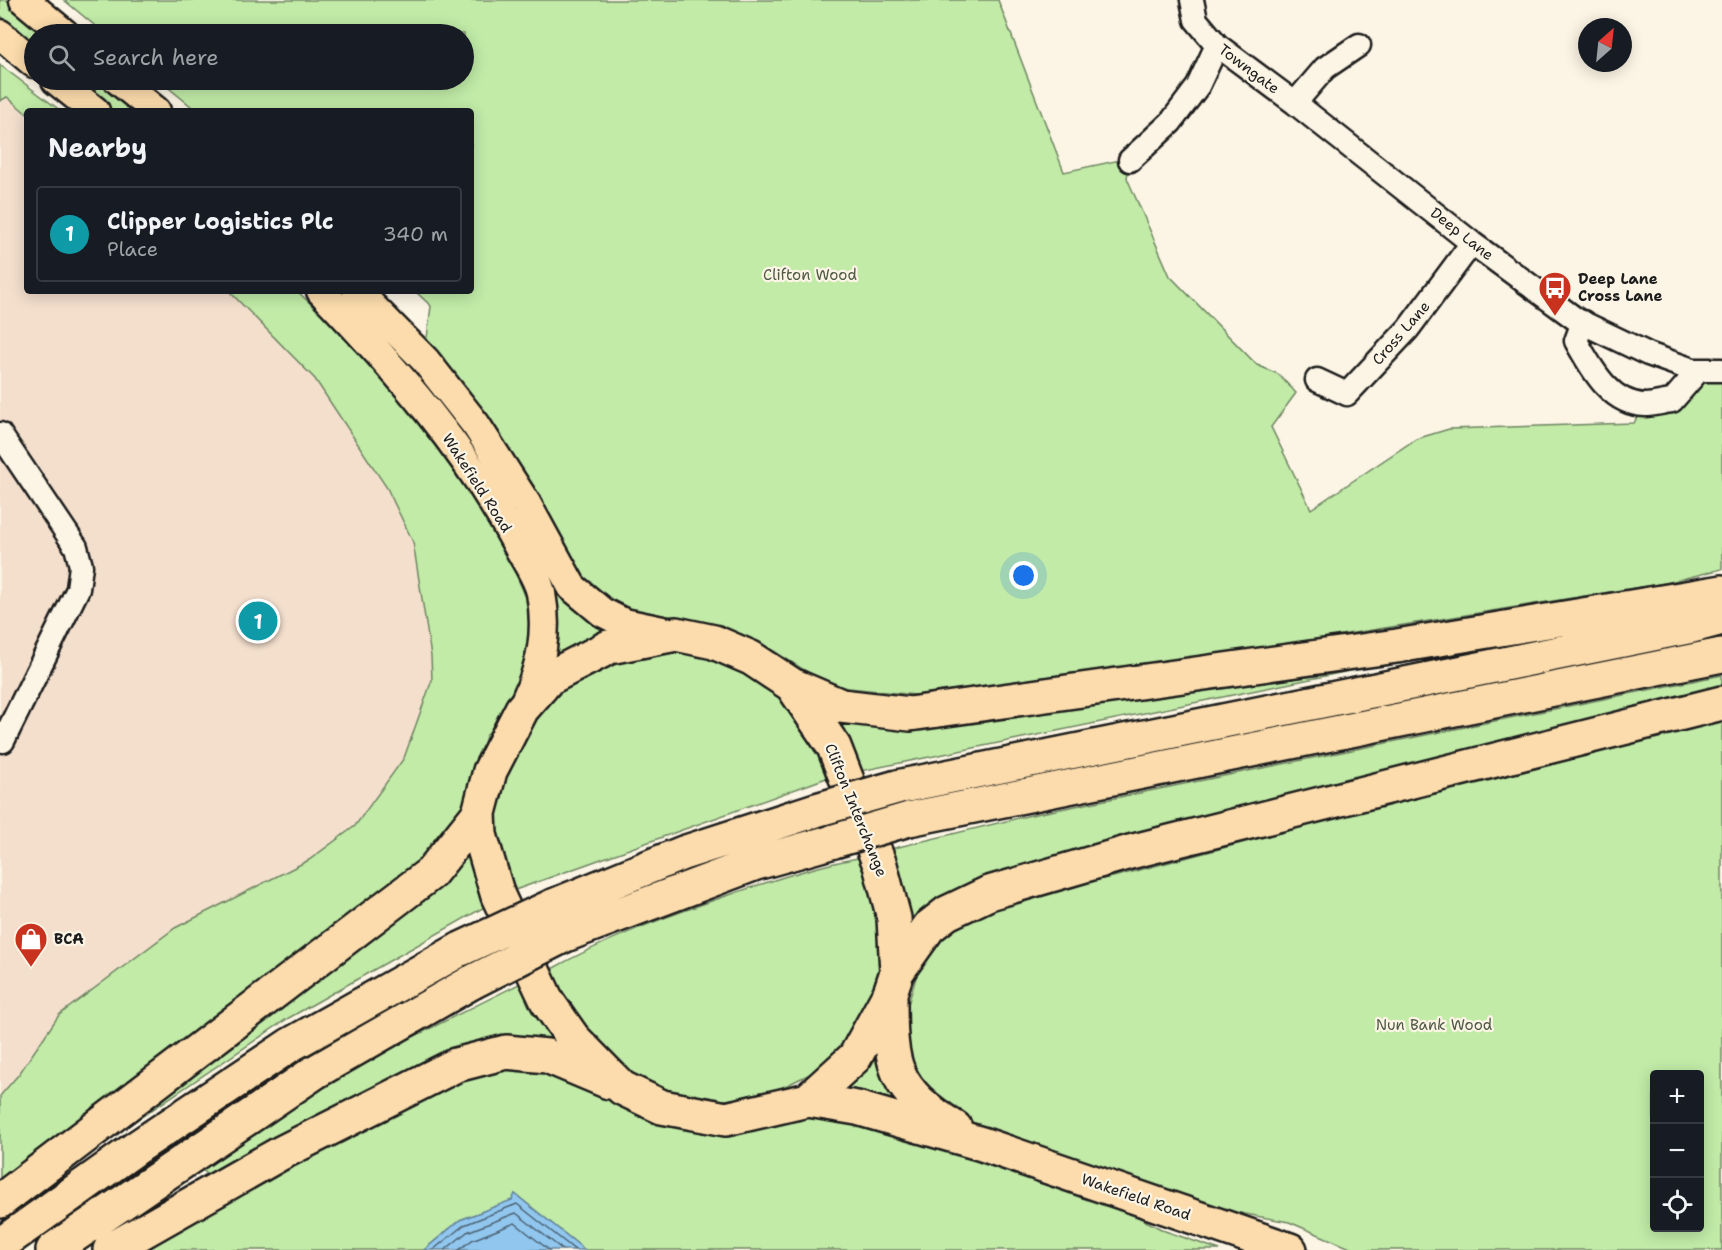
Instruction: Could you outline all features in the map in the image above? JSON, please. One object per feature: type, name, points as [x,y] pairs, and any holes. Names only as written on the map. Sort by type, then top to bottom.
[{"type":"highway","points":[[792,685],[841,706],[910,714],[1397,646],[1722,592]]},
{"type":"highway","points":[[0,1245],[140,1146],[290,1045],[461,949],[552,906],[683,853],[897,786],[1692,626],[1722,618]]},
{"type":"highway","name":"Clifton Interchange","points":[[676,634],[714,642],[751,658],[792,685],[834,747],[880,865],[894,918],[893,982],[855,1057],[808,1100],[726,1119],[662,1107],[622,1088],[573,1038],[547,1000],[498,896],[480,835],[479,813],[490,771],[522,709],[549,678],[609,647],[676,634]]},
{"type":"highway","points":[[53,1250],[158,1176],[315,1072],[472,982],[565,935],[756,863],[909,819],[1722,655]]},
{"type":"highway","points":[[893,982],[929,927],[946,913],[989,893],[1130,852],[1722,703]]},
{"type":"highway","points":[[0,1201],[430,873],[479,813]]},
{"type":"highway","name":"Wakefield Road","points":[[893,982],[890,1048],[900,1079],[920,1104],[982,1144]]},
{"type":"highway","points":[[110,1250],[183,1207],[375,1104],[456,1065],[506,1052],[547,1056],[622,1088]]},
{"type":"highway","name":"Wakefield Road","points":[[808,1100],[857,1108],[982,1144],[1290,1250]]},
{"type":"main road","points":[[24,0],[53,24]]},
{"type":"main road","points":[[0,34],[24,54]]},
{"type":"main road","points":[[69,90],[92,108]]},
{"type":"main road","points":[[130,90],[152,108]]},
{"type":"main road","name":"Wakefield Road","points":[[324,294],[385,358],[456,447],[503,518],[541,590],[545,634],[539,670],[522,709]]},
{"type":"main road","name":"Wakefield Road","points":[[360,294],[425,360],[476,425],[526,503],[572,587],[602,612],[624,623],[676,634]]},
{"type":"street","name":"Towngate","points":[[1192,0],[1196,20],[1217,45],[1295,103]]},
{"type":"street","points":[[1130,160],[1170,122],[1198,86],[1217,45]]},
{"type":"street","points":[[1295,103],[1325,68],[1359,45]]},
{"type":"street","points":[[0,50],[24,66]]},
{"type":"street","points":[[63,90],[92,108]]},
{"type":"street","name":"Deep Lane","points":[[1295,103],[1472,243],[1583,322],[1648,354],[1699,370],[1722,370]]},
{"type":"street","name":"Cross Lane","points":[[1317,380],[1347,394],[1408,329],[1472,243]]},
{"type":"street","points":[[1583,322],[1576,341],[1600,382],[1624,399],[1643,405],[1672,401],[1699,370]]},
{"type":"street","points":[[0,434],[76,547],[81,566],[78,589],[3,741]]},
{"type":"shaded area","points":[[7,96],[24,111],[24,294],[232,294],[315,379],[387,488],[413,542],[431,656],[432,680],[404,758],[355,826],[309,860],[175,928],[59,1015],[19,1074],[0,1096],[0,101]]},
{"type":"green space","points":[[0,0],[7,0],[36,24],[24,24],[24,36],[0,15]]},
{"type":"green space","name":"Clifton Wood","points":[[64,0],[998,0],[1064,172],[1120,160],[1128,172],[1127,178],[1170,276],[1257,365],[1278,374],[1296,393],[1271,427],[1311,509],[1416,439],[1449,429],[1634,423],[1643,405],[1705,377],[1722,377],[1722,569],[1666,583],[1285,644],[916,695],[830,686],[759,642],[717,626],[638,617],[607,600],[573,570],[426,346],[431,306],[418,294],[474,294],[474,108],[193,108],[171,90],[474,90],[474,24],[93,24]]},
{"type":"green space","points":[[0,65],[24,83],[24,90],[33,90],[57,108],[24,108],[24,111],[7,97],[0,101]]},
{"type":"green space","points":[[88,90],[113,90],[135,108],[110,108]]},
{"type":"green space","points":[[232,294],[300,294],[398,394],[455,471],[503,544],[527,600],[531,630],[527,665],[506,709],[486,736],[460,822],[438,851],[348,924],[239,997],[0,1178],[0,1096],[19,1074],[59,1015],[175,928],[309,860],[355,826],[404,758],[432,680],[431,656],[413,542],[387,488],[315,379]]},
{"type":"green space","points":[[552,575],[613,631],[554,663]]},
{"type":"green space","points":[[673,651],[705,655],[731,663],[753,674],[788,706],[832,776],[515,890],[502,863],[495,823],[499,789],[534,715],[564,688],[599,668],[623,660]]},
{"type":"green space","points":[[1408,659],[856,772],[828,709]]},
{"type":"green space","points":[[1722,675],[1722,694],[1318,796],[910,936],[890,849],[1031,815]]},
{"type":"green space","name":"Nun Bank Wood","points":[[1722,716],[1722,1250],[1355,1250],[1289,1222],[1165,1199],[968,1124],[926,1090],[905,1054],[906,1011],[917,974],[928,952],[953,921],[1062,886],[1113,877]]},
{"type":"green space","points":[[472,835],[490,904],[287,1019],[125,1128],[119,1121]]},
{"type":"green space","points":[[869,856],[882,958],[868,1005],[844,1047],[818,1070],[775,1091],[726,1100],[698,1099],[676,1095],[634,1077],[576,1019],[548,971],[614,938],[683,911],[799,872]]},
{"type":"green space","points":[[527,980],[572,1052],[550,1045],[211,1177],[201,1169],[302,1101],[383,1052]]},
{"type":"green space","points":[[879,1050],[913,1114],[838,1093]]},
{"type":"green space","points":[[507,1066],[540,1069],[564,1076],[649,1119],[728,1137],[822,1114],[859,1118],[1103,1199],[1165,1231],[1220,1250],[585,1250],[515,1194],[513,1200],[460,1220],[424,1250],[135,1250],[427,1089]]},
{"type":"water","points":[[515,1194],[585,1250],[424,1250],[460,1220],[512,1200]]},
{"type":"place","name":"Deep Lane Cross Lane","points":[[1555,317]]},
{"type":"place","name":"Clipper Logistics Plc","points":[[258,621]]},
{"type":"place","name":"BCA","points":[[31,968]]}]
